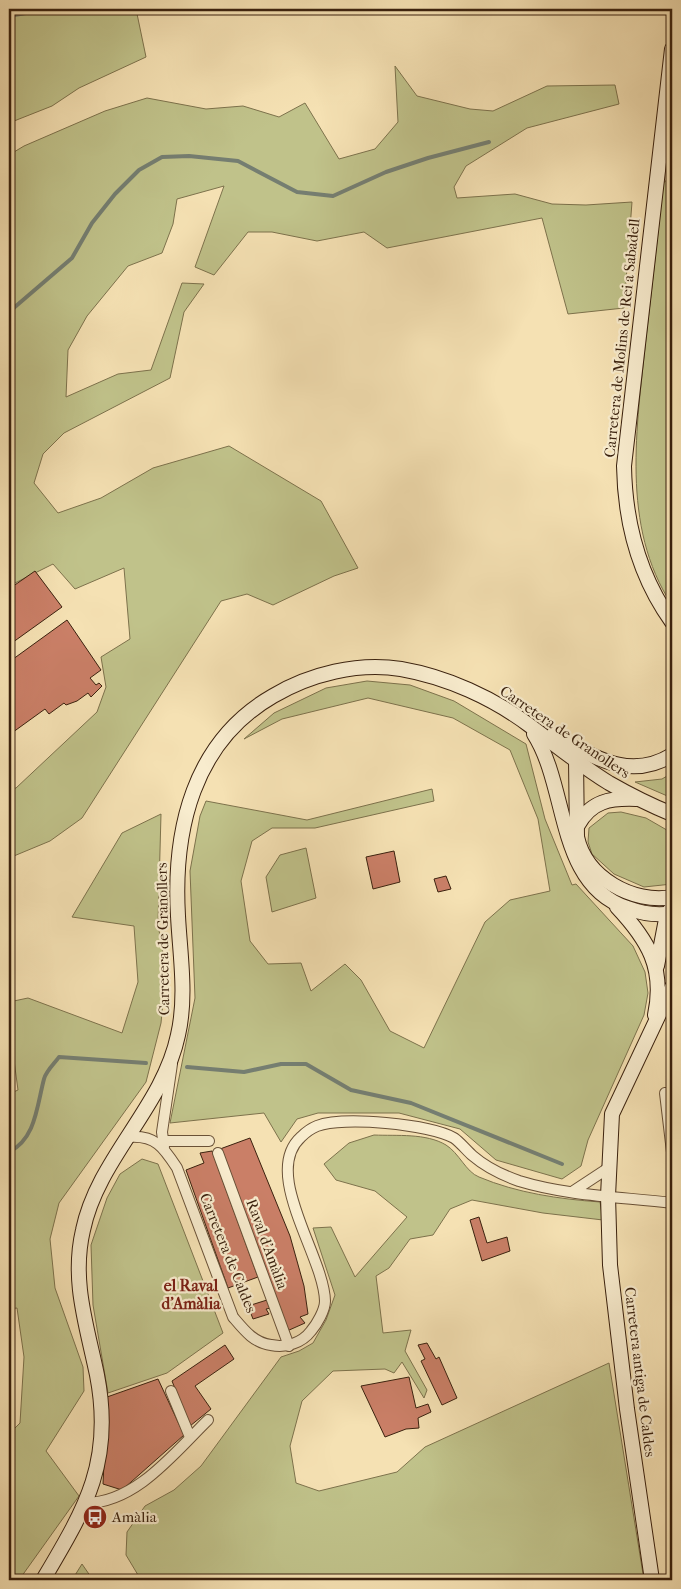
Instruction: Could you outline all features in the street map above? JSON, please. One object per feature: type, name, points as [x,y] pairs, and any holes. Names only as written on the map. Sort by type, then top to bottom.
[{"type":"main road","name":"Carretera de Molins de Rei a Sabadell","points":[[672,49],[624,466],[625,501],[634,542],[650,585],[672,622]]},
{"type":"main road","name":"Carretera de Granollers","points":[[129,1137],[157,1091],[173,1054],[179,1034],[183,998],[177,892],[183,822],[198,776],[220,741],[242,718],[264,701],[296,684],[327,674],[378,667],[429,676],[479,695],[529,724],[576,760],[638,799],[672,814]]},
{"type":"main road","points":[[529,724],[594,757],[617,765],[647,766],[659,763],[672,755]]},
{"type":"main road","points":[[529,724],[550,767],[575,859],[599,892],[615,904],[640,934],[651,952],[657,968]]},
{"type":"main road","points":[[576,760],[577,838],[583,855],[609,882],[634,901],[657,907],[671,914]]},
{"type":"main road","points":[[577,826],[586,812],[602,801],[638,799]]},
{"type":"main road","points":[[609,882],[639,896],[672,897]]},
{"type":"main road","points":[[615,904],[644,913],[671,914]]},
{"type":"main road","points":[[651,1031],[656,1007],[657,968],[671,914]]},
{"type":"main road","points":[[651,1031],[672,987]]},
{"type":"main road","name":"Carretera antiga de Caldes","points":[[651,1031],[612,1114],[608,1196],[611,1275],[627,1410],[652,1580]]},
{"type":"main road","points":[[43,1580],[86,1504],[97,1465],[101,1422],[98,1379],[78,1286],[80,1245],[92,1202],[129,1137]]},
{"type":"street","points":[[164,1144],[162,1132],[173,1054]]},
{"type":"street","points":[[665,1093],[672,1152]]},
{"type":"street","points":[[288,1346],[306,1337],[317,1324],[325,1302],[321,1280],[289,1187],[287,1167],[292,1148],[301,1137],[317,1126],[345,1122],[391,1123],[435,1130],[455,1139],[474,1157],[496,1172],[520,1181],[554,1190],[672,1203]]},
{"type":"street","points":[[129,1137],[139,1136],[164,1144],[209,1141]]},
{"type":"street","name":"Carretera de Caldes","points":[[164,1144],[177,1168],[234,1317],[246,1332],[260,1343],[288,1346]]},
{"type":"street","name":"Raval d'Amàlia","points":[[218,1153],[288,1346]]},
{"type":"street","points":[[572,1192],[610,1167]]},
{"type":"street","points":[[171,1391],[190,1438]]},
{"type":"street","points":[[86,1504],[101,1503],[115,1498],[153,1472],[208,1420]]},
{"type":"green space","points":[[9,9],[136,9],[146,57],[79,88],[52,106],[9,123]]},
{"type":"green space","points":[[395,66],[417,96],[470,109],[493,111],[547,86],[615,85],[619,104],[527,128],[466,166],[454,187],[457,198],[515,194],[552,204],[586,205],[632,202],[624,308],[568,314],[542,218],[387,248],[364,232],[317,241],[272,232],[248,232],[214,275],[195,267],[224,186],[177,199],[173,224],[162,253],[128,266],[87,316],[68,350],[66,397],[118,374],[151,370],[182,283],[204,284],[184,312],[170,378],[64,433],[43,454],[34,483],[58,513],[101,498],[153,468],[229,446],[321,501],[358,568],[334,576],[273,605],[247,594],[221,601],[82,818],[50,841],[9,858],[9,790],[16,788],[97,712],[106,687],[101,657],[130,639],[124,568],[75,589],[53,564],[9,586],[9,155],[24,146],[105,111],[147,98],[206,109],[243,106],[279,117],[305,103],[339,159],[375,149],[398,122]]},
{"type":"green space","points":[[672,176],[672,605],[656,574],[645,542],[639,509],[636,475],[639,406],[663,183]]},
{"type":"green space","points":[[367,681],[410,685],[454,701],[526,744],[545,819],[572,885],[576,884],[633,946],[645,972],[648,993],[644,1015],[588,1140],[581,1166],[562,1179],[496,1160],[460,1129],[399,1113],[318,1113],[297,1119],[281,1142],[264,1113],[170,1123],[195,998],[190,871],[200,816],[206,801],[307,820],[432,789],[434,801],[315,828],[272,828],[252,841],[241,881],[250,941],[268,964],[301,963],[311,991],[345,964],[361,980],[390,1031],[424,1048],[485,922],[510,900],[550,891],[538,819],[510,750],[453,718],[368,698],[282,719],[244,739],[274,713],[326,688]]},
{"type":"green space","points":[[672,773],[672,798],[635,782],[662,779]]},
{"type":"green space","points":[[621,812],[646,818],[672,833],[672,884],[644,887],[614,874],[592,854],[588,842],[589,828],[608,813]]},
{"type":"green space","points":[[161,814],[158,924],[166,972],[161,1023],[146,1082],[59,1203],[50,1239],[55,1288],[83,1367],[84,1391],[46,1451],[79,1496],[19,1580],[9,1580],[9,1434],[20,1423],[24,1357],[17,1308],[9,1309],[9,1094],[18,1090],[9,1023],[9,1002],[28,998],[122,1033],[138,982],[134,926],[72,917],[122,833]]},
{"type":"green space","points":[[306,848],[316,898],[272,912],[266,877],[280,855]]},
{"type":"green space","points":[[374,1135],[411,1136],[438,1141],[451,1148],[474,1175],[493,1183],[538,1194],[600,1202],[603,1220],[543,1213],[472,1200],[450,1209],[433,1235],[410,1239],[389,1268],[376,1276],[383,1333],[411,1330],[405,1351],[427,1390],[424,1398],[402,1362],[394,1373],[385,1369],[333,1371],[302,1401],[290,1446],[296,1483],[319,1491],[397,1472],[425,1447],[609,1363],[644,1580],[141,1580],[126,1555],[127,1532],[145,1506],[174,1490],[201,1466],[281,1357],[299,1351],[313,1343],[326,1320],[335,1295],[313,1228],[331,1227],[355,1277],[407,1217],[375,1191],[336,1180],[324,1164],[349,1143]]},
{"type":"green space","points":[[142,1159],[158,1164],[223,1333],[167,1373],[108,1393],[93,1305],[91,1245],[107,1198],[120,1174]]},
{"type":"green space","points":[[82,1564],[93,1580],[72,1580]]},
{"type":"building","points":[[35,571],[62,607],[9,645],[9,589]]},
{"type":"building","points":[[67,620],[101,670],[90,678],[96,685],[99,683],[102,686],[91,697],[88,693],[77,701],[66,705],[64,703],[49,714],[45,709],[9,735],[9,662]]},
{"type":"building","points":[[394,851],[400,882],[373,889],[366,857]]},
{"type":"building","points":[[446,876],[451,889],[438,892],[434,879]]},
{"type":"building","points":[[250,1138],[290,1236],[304,1286],[308,1314],[300,1317],[305,1323],[287,1331],[220,1149]]},
{"type":"building","points":[[212,1151],[258,1277],[228,1288],[186,1170],[204,1163],[200,1153]]},
{"type":"building","points":[[479,1217],[487,1243],[507,1237],[510,1251],[482,1261],[470,1220]]},
{"type":"building","points":[[267,1300],[271,1308],[266,1309],[269,1314],[253,1319],[248,1306]]},
{"type":"building","points":[[427,1343],[436,1359],[439,1357],[457,1398],[442,1405],[421,1361],[425,1359],[418,1345]]},
{"type":"building","points":[[225,1345],[234,1359],[195,1386],[211,1409],[190,1426],[172,1381]]},
{"type":"building","points":[[409,1377],[416,1408],[428,1404],[431,1412],[418,1418],[419,1428],[406,1429],[385,1437],[361,1386]]},
{"type":"building","points":[[158,1379],[184,1435],[122,1490],[103,1484],[107,1397]]},
{"type":"waterway","points":[[9,16],[48,9]]},
{"type":"waterway","points":[[9,312],[72,258],[92,223],[115,194],[139,170],[162,157],[189,156],[238,161],[297,192],[333,196],[386,172],[428,158],[489,142]]},
{"type":"waterway","points":[[9,1152],[25,1139],[30,1130],[45,1076],[59,1057],[146,1063]]},
{"type":"waterway","points":[[187,1067],[244,1072],[281,1064],[306,1064],[351,1090],[411,1103],[562,1164]]},
{"type":"place","name":"Amàlia","points":[[95,1517]]},
{"type":"district","name":"el Raval d'Amàlia","points":[[191,1294]]}]
